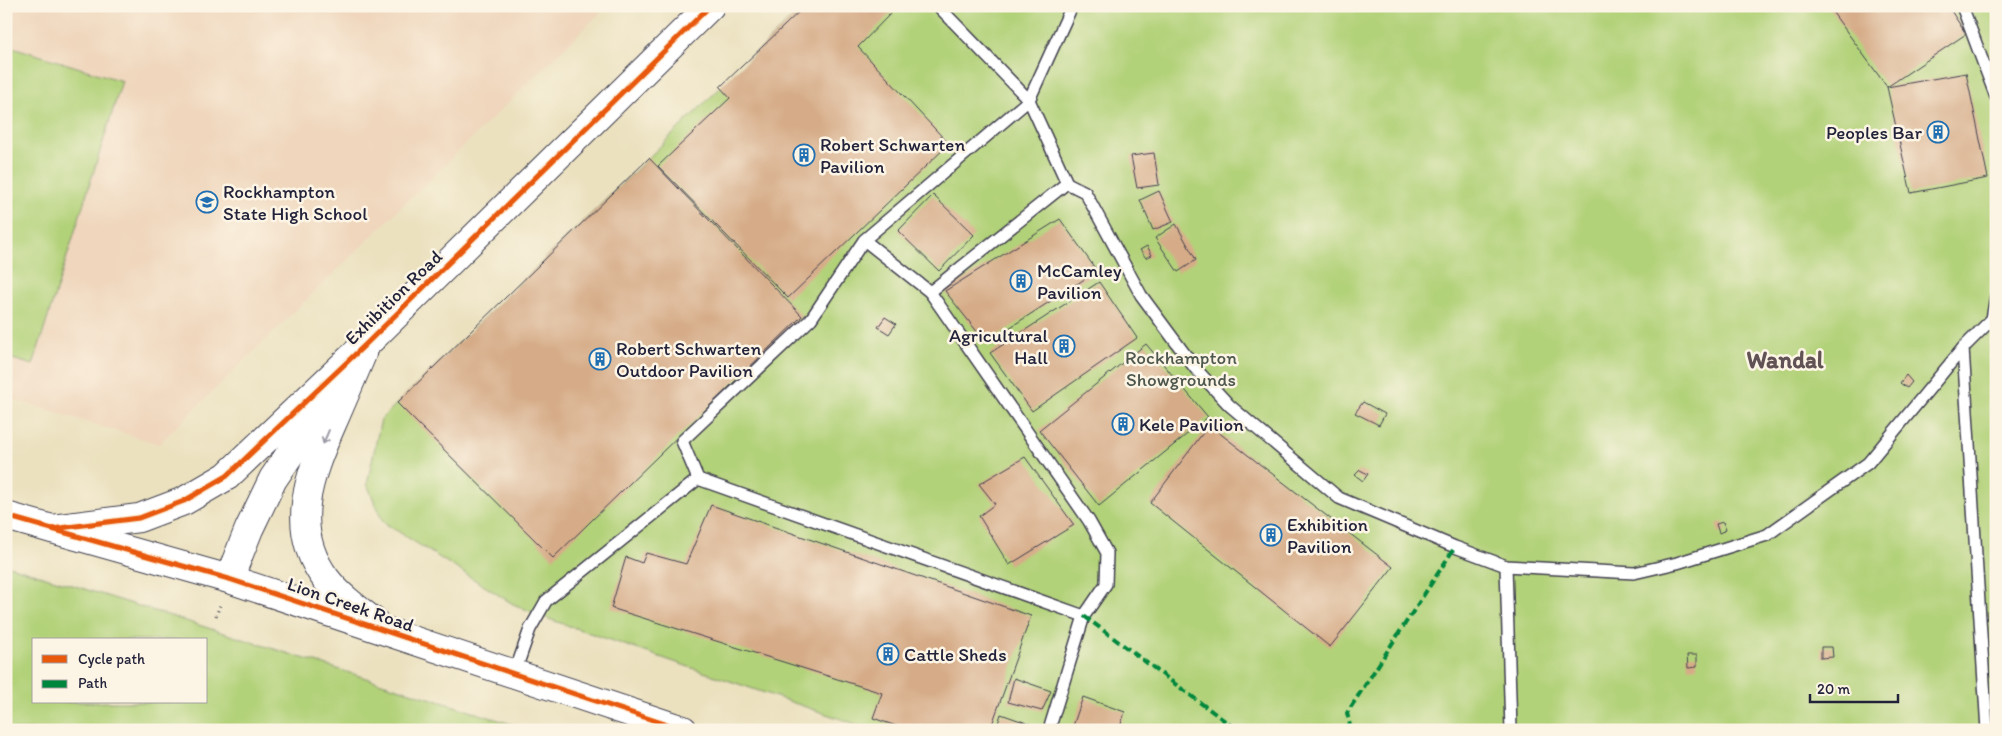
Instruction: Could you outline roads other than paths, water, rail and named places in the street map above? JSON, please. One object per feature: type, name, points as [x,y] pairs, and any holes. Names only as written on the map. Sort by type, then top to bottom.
[{"type":"street","name":"Exhibition Road","points":[[52,529],[139,518],[168,509],[208,489],[227,476],[366,344],[710,6]]},
{"type":"street","name":"Exhibition Road","points":[[229,579],[248,529],[273,479],[366,344]]},
{"type":"street","name":"Exhibition Road","points":[[366,344],[313,468],[304,509],[306,531],[313,555],[325,578],[340,594],[385,632]]},
{"type":"street","name":"Lion Creek Road","points":[[6,516],[229,579],[683,730]]},
{"type":"lane","points":[[938,6],[1029,100],[1067,183],[1085,192],[1141,295],[1195,368],[1228,405],[1339,498],[1455,547],[1506,566],[1634,573],[1677,563],[1767,535],[1868,463],[1963,348],[1994,317],[1996,296]]},
{"type":"lane","points":[[1072,6],[1029,100],[864,240],[811,319],[682,441],[698,479],[1084,616]]},
{"type":"lane","points":[[1962,6],[1966,12],[1996,97]]},
{"type":"lane","points":[[930,292],[1067,183]]},
{"type":"lane","points":[[864,240],[930,292],[1089,521],[1107,553],[1106,584],[1084,616],[1049,730]]},
{"type":"lane","points":[[1963,348],[1987,730]]},
{"type":"lane","points":[[514,675],[530,629],[546,601],[698,479]]},
{"type":"lane","points":[[1506,566],[1511,730]]},
{"type":"place","name":"Peoples Bar","points":[[1938,132]]},
{"type":"place","name":"Robert Schwarten Pavilion","points":[[804,155]]},
{"type":"place","name":"Rockhampton State High School","points":[[207,202]]},
{"type":"place","name":"McCamley Pavilion","points":[[1021,281]]},
{"type":"place","name":"Agricultural Hall","points":[[1064,346]]},
{"type":"place","name":"Robert Schwarten Outdoor Pavilion","points":[[600,359]]},
{"type":"place","name":"Kele Pavilion","points":[[1123,424]]},
{"type":"place","name":"Exhibition Pavilion","points":[[1271,535]]},
{"type":"place","name":"Cattle Sheds","points":[[888,654]]},
{"type":"district","name":"Wandal","points":[[1785,360]]},
{"type":"park label","name":"Rockhampton Showgrounds","points":[[1181,368]]}]
